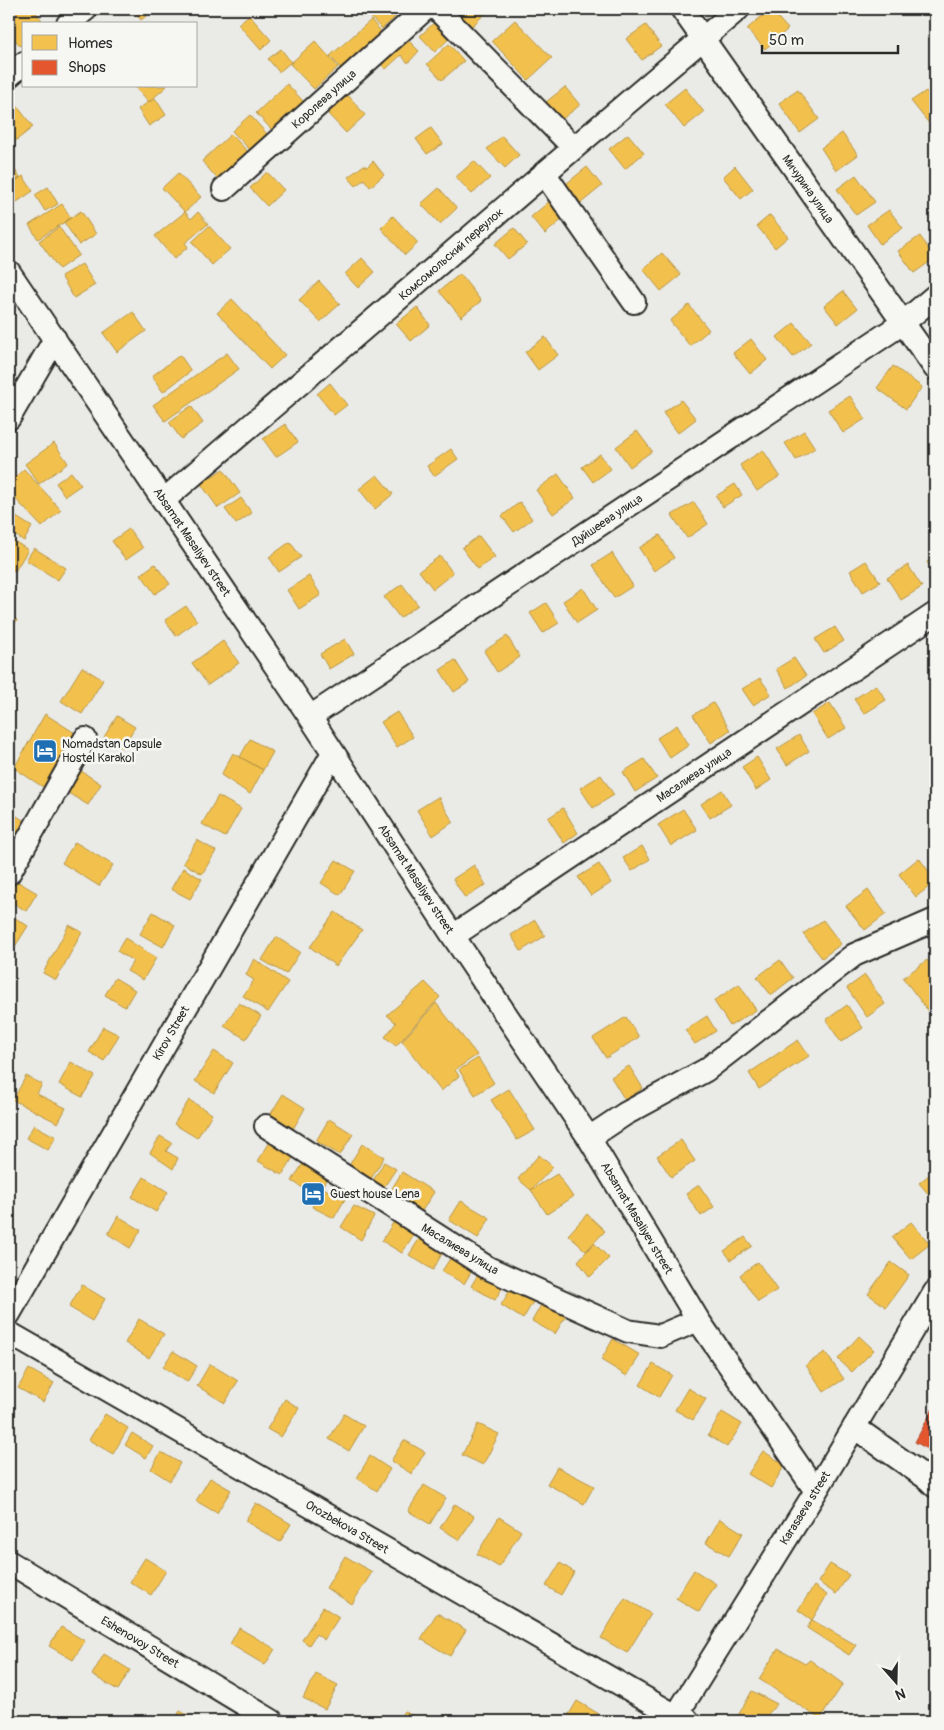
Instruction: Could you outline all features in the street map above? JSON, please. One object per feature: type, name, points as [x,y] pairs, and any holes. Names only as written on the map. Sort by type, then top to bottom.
[{"type":"street","points":[[70,22],[86,9]]},
{"type":"street","name":"Королева улица","points":[[224,189],[425,9]]},
{"type":"street","points":[[438,9],[574,148]]},
{"type":"street","name":"Мичурина улица","points":[[682,9],[935,368]]},
{"type":"street","name":"Комсомольский переулок","points":[[164,500],[738,9]]},
{"type":"street","points":[[9,76],[22,65]]},
{"type":"street","points":[[544,174],[634,302]]},
{"type":"street","name":"Absamat Masaliyev street","points":[[9,272],[310,717],[453,936],[589,1138],[698,1320],[816,1491]]},
{"type":"street","name":"Дуйшеева улица","points":[[310,717],[903,323],[935,296]]},
{"type":"street","points":[[9,418],[56,339]]},
{"type":"street","name":"Масалиева улица","points":[[453,936],[935,614]]},
{"type":"street","points":[[11,863],[85,739]]},
{"type":"street","name":"Kirov Street","points":[[9,1314],[333,753]]},
{"type":"street","points":[[589,1138],[625,1114],[706,1070],[854,955],[935,920]]},
{"type":"street","name":"Масалиева улица","points":[[266,1126],[488,1268],[628,1331],[660,1336],[698,1320]]},
{"type":"street","name":"Karasaeva street","points":[[678,1719],[935,1292]]},
{"type":"street","name":"Orozbekova Street","points":[[9,1333],[678,1719]]},
{"type":"street","points":[[854,1427],[928,1479],[935,1486]]},
{"type":"street","name":"Eshenovoy Street","points":[[9,1562],[272,1721]]},
{"type":"building: Homes","points":[[20,9],[33,9],[43,22],[22,22],[22,44],[20,46],[9,32],[9,18]]},
{"type":"building: Homes","points":[[132,9],[155,9],[141,20]]},
{"type":"building: Homes","points":[[363,9],[404,9],[382,29]]},
{"type":"building: Homes","points":[[452,9],[490,9],[470,28]]},
{"type":"building: Homes","points":[[770,9],[788,29],[765,49],[747,29]]},
{"type":"building: Homes","points":[[249,15],[271,40],[261,50],[238,24]]},
{"type":"building: Homes","points":[[438,19],[453,35],[435,52],[420,36]]},
{"type":"building: Homes","points":[[371,20],[385,36],[344,72],[330,56]]},
{"type":"building: Homes","points":[[515,20],[552,58],[528,80],[492,41]]},
{"type":"building: Homes","points":[[646,25],[661,46],[642,60],[626,39]]},
{"type":"building: Homes","points":[[315,41],[338,67],[314,89],[290,64]]},
{"type":"building: Homes","points":[[409,41],[419,51],[408,63],[401,55],[386,69],[378,62],[395,46],[399,50]]},
{"type":"building: Homes","points":[[449,44],[464,61],[442,80],[427,64]]},
{"type":"building: Homes","points":[[281,49],[291,62],[279,72],[268,59]]},
{"type":"building: Homes","points":[[287,84],[304,102],[273,131],[256,113]]},
{"type":"building: Homes","points":[[565,87],[580,105],[561,120],[546,102]]},
{"type":"building: Homes","points":[[137,88],[165,88],[149,102]]},
{"type":"building: Homes","points":[[685,88],[704,112],[684,128],[665,104]]},
{"type":"building: Homes","points":[[798,90],[819,119],[800,133],[779,103]]},
{"type":"building: Homes","points":[[926,91],[935,103],[935,131],[911,101]]},
{"type":"building: Homes","points":[[348,95],[365,115],[346,133],[328,114]]},
{"type":"building: Homes","points":[[155,98],[166,115],[149,126],[138,109]]},
{"type":"building: Homes","points":[[14,102],[33,127],[9,146],[9,106]]},
{"type":"building: Homes","points":[[250,115],[267,134],[250,150],[232,131]]},
{"type":"building: Homes","points":[[431,128],[443,144],[427,154],[416,139]]},
{"type":"building: Homes","points":[[842,133],[858,155],[836,171],[821,148]]},
{"type":"building: Homes","points":[[231,134],[250,154],[220,182],[202,161]]},
{"type":"building: Homes","points":[[628,134],[644,153],[625,169],[609,149]]},
{"type":"building: Homes","points":[[502,136],[519,155],[505,168],[487,149]]},
{"type":"building: Homes","points":[[373,161],[384,175],[370,187],[364,179],[356,186],[348,177],[364,165],[367,167]]},
{"type":"building: Homes","points":[[474,161],[490,178],[472,194],[456,177]]},
{"type":"building: Homes","points":[[735,166],[753,189],[741,199],[723,177]]},
{"type":"building: Homes","points":[[13,167],[20,178],[9,185],[9,169]]},
{"type":"building: Homes","points":[[587,167],[602,186],[581,203],[566,184]]},
{"type":"building: Homes","points":[[267,172],[284,190],[267,206],[250,188]]},
{"type":"building: Homes","points":[[178,173],[201,197],[185,212],[162,188]]},
{"type":"building: Homes","points":[[856,175],[875,202],[856,215],[837,189]]},
{"type":"building: Homes","points":[[23,176],[33,191],[14,204],[9,196],[9,185]]},
{"type":"building: Homes","points":[[48,187],[58,204],[45,211],[35,195]]},
{"type":"building: Homes","points":[[439,188],[457,208],[440,224],[421,204]]},
{"type":"building: Homes","points":[[551,200],[565,217],[545,234],[531,217]]},
{"type":"building: Homes","points":[[62,204],[71,218],[38,239],[29,225]]},
{"type":"building: Homes","points":[[889,210],[903,228],[880,244],[867,225]]},
{"type":"building: Homes","points":[[81,211],[96,234],[79,245],[64,222]]},
{"type":"building: Homes","points":[[185,212],[191,219],[198,212],[208,224],[185,243],[188,247],[174,259],[155,236]]},
{"type":"building: Homes","points":[[770,215],[788,237],[775,248],[757,226]]},
{"type":"building: Homes","points":[[393,216],[418,243],[405,255],[381,228]]},
{"type":"building: Homes","points":[[209,226],[230,249],[212,265],[192,242]]},
{"type":"building: Homes","points":[[59,227],[79,255],[59,269],[39,241]]},
{"type":"building: Homes","points":[[514,228],[527,244],[508,259],[495,244]]},
{"type":"building: Homes","points":[[920,236],[935,258],[914,273],[898,251]]},
{"type":"building: Homes","points":[[662,253],[681,275],[661,291],[643,269]]},
{"type":"building: Homes","points":[[362,258],[375,272],[358,288],[345,274]]},
{"type":"building: Homes","points":[[82,264],[95,285],[74,298],[61,276]]},
{"type":"building: Homes","points":[[460,274],[481,301],[461,317],[439,291]]},
{"type":"building: Homes","points":[[319,281],[340,304],[320,322],[299,300]]},
{"type":"building: Homes","points":[[843,291],[857,309],[838,324],[824,306]]},
{"type":"building: Homes","points":[[232,299],[285,355],[270,369],[217,313]]},
{"type":"building: Homes","points":[[689,305],[709,330],[690,346],[670,321]]},
{"type":"building: Homes","points":[[417,307],[430,325],[411,341],[396,324]]},
{"type":"building: Homes","points":[[133,312],[146,331],[117,352],[103,333]]},
{"type":"building: Homes","points":[[794,323],[811,343],[793,357],[777,337]]},
{"type":"building: Homes","points":[[545,337],[558,355],[538,370],[525,352]]},
{"type":"building: Homes","points":[[751,339],[767,360],[750,374],[733,353]]},
{"type":"building: Homes","points":[[227,353],[239,369],[165,421],[153,405]]},
{"type":"building: Homes","points":[[180,355],[191,371],[163,392],[152,376]]},
{"type":"building: Homes","points":[[893,366],[922,387],[906,409],[877,388]]},
{"type":"building: Homes","points":[[330,383],[347,405],[334,415],[317,394]]},
{"type":"building: Homes","points":[[850,396],[865,419],[843,433],[828,410]]},
{"type":"building: Homes","points":[[681,400],[696,419],[678,433],[663,413]]},
{"type":"building: Homes","points":[[191,406],[203,423],[181,439],[169,422]]},
{"type":"building: Homes","points":[[285,424],[298,442],[276,457],[263,439]]},
{"type":"building: Homes","points":[[637,431],[652,451],[630,467],[616,447]]},
{"type":"building: Homes","points":[[804,431],[815,448],[796,460],[785,443]]},
{"type":"building: Homes","points":[[54,443],[68,463],[39,484],[25,464]]},
{"type":"building: Homes","points":[[451,449],[458,459],[434,476],[427,466]]},
{"type":"building: Homes","points":[[763,450],[780,476],[757,491],[740,465]]},
{"type":"building: Homes","points":[[600,454],[611,469],[593,482],[582,467]]},
{"type":"building: Homes","points":[[24,469],[61,510],[42,527],[9,492],[9,483]]},
{"type":"building: Homes","points":[[223,469],[240,493],[218,508],[201,484]]},
{"type":"building: Homes","points":[[71,472],[81,485],[65,496],[56,483]]},
{"type":"building: Homes","points":[[558,474],[575,498],[553,514],[536,490]]},
{"type":"building: Homes","points":[[377,475],[393,494],[375,509],[359,489]]},
{"type":"building: Homes","points":[[735,484],[742,495],[723,507],[716,496]]},
{"type":"building: Homes","points":[[241,498],[252,513],[236,524],[225,509]]},
{"type":"building: Homes","points":[[520,502],[532,519],[514,532],[502,516]]},
{"type":"building: Homes","points":[[694,502],[708,524],[687,538],[672,515]]},
{"type":"building: Homes","points":[[10,513],[32,527],[24,541],[9,531]]},
{"type":"building: Homes","points":[[129,529],[143,548],[126,560],[112,541]]},
{"type":"building: Homes","points":[[660,535],[674,558],[654,571],[639,548]]},
{"type":"building: Homes","points":[[479,536],[495,557],[478,569],[462,548]]},
{"type":"building: Homes","points":[[11,539],[28,550],[15,571],[9,568],[9,542]]},
{"type":"building: Homes","points":[[290,542],[301,557],[279,572],[269,557]]},
{"type":"building: Homes","points":[[34,548],[66,568],[58,580],[26,560]]},
{"type":"building: Homes","points":[[612,553],[633,586],[614,598],[593,565]]},
{"type":"building: Homes","points":[[440,556],[453,573],[433,589],[419,571]]},
{"type":"building: Homes","points":[[935,557],[935,574],[927,562]]},
{"type":"building: Homes","points":[[866,561],[880,582],[863,592],[850,571]]},
{"type":"building: Homes","points":[[155,564],[170,584],[155,594],[141,574]]},
{"type":"building: Homes","points":[[908,565],[922,587],[901,600],[887,578]]},
{"type":"building: Homes","points":[[309,576],[321,595],[299,609],[287,590]]},
{"type":"building: Homes","points":[[402,584],[418,605],[400,618],[384,597]]},
{"type":"building: Homes","points":[[583,588],[597,610],[577,623],[563,601]]},
{"type":"building: Homes","points":[[546,603],[559,623],[543,633],[530,613]]},
{"type":"building: Homes","points":[[186,606],[197,621],[176,636],[165,620]]},
{"type":"building: Homes","points":[[9,615],[17,620],[9,633]]},
{"type":"building: Homes","points":[[835,627],[844,641],[824,653],[815,639]]},
{"type":"building: Homes","points":[[507,636],[520,657],[497,672],[484,651]]},
{"type":"building: Homes","points":[[345,639],[354,654],[329,669],[320,654]]},
{"type":"building: Homes","points":[[223,641],[239,663],[208,685],[192,663]]},
{"type":"building: Homes","points":[[794,658],[806,676],[788,688],[776,669]]},
{"type":"building: Homes","points":[[455,660],[469,682],[454,692],[440,670]]},
{"type":"building: Homes","points":[[82,667],[103,680],[82,714],[61,701]]},
{"type":"building: Homes","points":[[760,678],[771,694],[753,705],[742,689]]},
{"type":"building: Homes","points":[[876,685],[886,700],[864,714],[854,699]]},
{"type":"building: Homes","points":[[713,703],[730,730],[711,743],[693,715]]},
{"type":"building: Homes","points":[[830,703],[846,728],[828,739],[812,714]]},
{"type":"building: Homes","points":[[397,712],[413,737],[397,747],[381,722]]},
{"type":"building: Homes","name":"Nomadstan Capsule Hostel Karakol","points":[[45,714],[75,733],[43,787],[14,768]]},
{"type":"building: Homes","points":[[117,716],[135,727],[122,748],[104,737]]},
{"type":"building: Homes","points":[[677,725],[689,745],[670,758],[657,738]]},
{"type":"building: Homes","points":[[799,735],[809,751],[787,765],[777,749]]},
{"type":"building: Homes","points":[[250,739],[273,752],[263,770],[240,757]]},
{"type":"building: Homes","points":[[233,753],[263,770],[250,794],[221,775]]},
{"type":"building: Homes","points":[[757,757],[771,780],[756,790],[742,767]]},
{"type":"building: Homes","points":[[644,759],[657,778],[635,792],[623,772]]},
{"type":"building: Homes","points":[[78,769],[101,784],[88,805],[65,791]]},
{"type":"building: Homes","points":[[601,775],[614,795],[593,808],[580,788]]},
{"type":"building: Homes","points":[[722,790],[731,805],[710,818],[701,804]]},
{"type":"building: Homes","points":[[218,796],[241,809],[225,837],[202,824]]},
{"type":"building: Homes","points":[[438,797],[453,822],[433,836],[417,810]]},
{"type":"building: Homes","points":[[563,808],[578,833],[564,843],[548,818]]},
{"type":"building: Homes","points":[[683,809],[697,830],[671,846],[658,825]]},
{"type":"building: Homes","points":[[9,811],[26,822],[10,847],[9,846]]},
{"type":"building: Homes","points":[[197,840],[216,851],[202,874],[183,863]]},
{"type":"building: Homes","points":[[75,842],[113,865],[99,886],[62,863]]},
{"type":"building: Homes","points":[[642,846],[650,859],[632,871],[623,858]]},
{"type":"building: Homes","points":[[919,858],[935,882],[916,897],[899,874]]},
{"type":"building: Homes","points":[[336,860],[355,871],[340,895],[321,883]]},
{"type":"building: Homes","points":[[599,864],[611,883],[591,896],[578,877]]},
{"type":"building: Homes","points":[[474,865],[486,885],[465,898],[453,879]]},
{"type":"building: Homes","points":[[183,868],[202,879],[190,899],[171,889]]},
{"type":"building: Homes","points":[[15,880],[37,893],[26,911],[9,900],[9,890]]},
{"type":"building: Homes","points":[[868,890],[886,914],[865,930],[846,906]]},
{"type":"building: Homes","points":[[153,912],[175,925],[163,947],[140,934]]},
{"type":"building: Homes","points":[[335,912],[362,930],[336,966],[310,947]]},
{"type":"building: Homes","points":[[9,914],[28,926],[14,948],[9,945]]},
{"type":"building: Homes","points":[[535,920],[545,936],[521,951],[511,935]]},
{"type":"building: Homes","points":[[823,920],[841,944],[822,958],[803,934]]},
{"type":"building: Homes","points":[[69,925],[82,932],[56,980],[43,973]]},
{"type":"building: Homes","points":[[276,937],[300,952],[286,974],[262,960]]},
{"type":"building: Homes","points":[[125,938],[156,958],[143,980],[127,971],[133,961],[117,951]]},
{"type":"building: Homes","points":[[254,959],[288,982],[268,1012],[243,996],[254,980],[246,975]]},
{"type":"building: Homes","points":[[780,960],[793,978],[771,995],[757,977]]},
{"type":"building: Homes","points":[[927,960],[935,970],[935,1007],[929,1012],[903,978]]},
{"type":"building: Homes","points":[[865,975],[885,1004],[867,1017],[847,988]]},
{"type":"building: Homes","points":[[115,978],[135,990],[125,1007],[105,995]]},
{"type":"building: Homes","points":[[425,982],[440,997],[396,1046],[385,1037],[396,1023],[387,1015]]},
{"type":"building: Homes","points":[[739,984],[756,1010],[730,1026],[714,1001]]},
{"type":"building: Homes","points":[[239,1003],[261,1016],[246,1039],[224,1026]]},
{"type":"building: Homes","points":[[436,1003],[477,1055],[455,1070],[459,1076],[441,1091],[402,1041]]},
{"type":"building: Homes","points":[[847,1005],[863,1028],[841,1042],[826,1020]]},
{"type":"building: Homes","points":[[707,1016],[716,1031],[695,1044],[685,1030]]},
{"type":"building: Homes","points":[[626,1017],[639,1037],[606,1058],[593,1038]]},
{"type":"building: Homes","points":[[103,1027],[119,1035],[104,1061],[89,1052]]},
{"type":"building: Homes","points":[[798,1040],[809,1056],[759,1089],[749,1073]]},
{"type":"building: Homes","points":[[214,1051],[233,1063],[214,1093],[195,1081]]},
{"type":"building: Homes","points":[[478,1058],[494,1083],[475,1095],[459,1070]]},
{"type":"building: Homes","points":[[71,1062],[95,1076],[82,1097],[59,1084]]},
{"type":"building: Homes","points":[[629,1066],[643,1088],[625,1100],[611,1077]]},
{"type":"building: Homes","points":[[26,1076],[42,1084],[37,1094],[66,1108],[58,1123],[13,1100]]},
{"type":"building: Homes","points":[[509,1089],[535,1130],[517,1140],[491,1100]]},
{"type":"building: Homes","points":[[283,1094],[305,1108],[293,1129],[270,1115]]},
{"type":"building: Homes","points":[[189,1100],[212,1114],[197,1138],[174,1124]]},
{"type":"building: Homes","points":[[329,1119],[353,1134],[340,1155],[316,1141]]},
{"type":"building: Homes","points":[[34,1125],[56,1137],[48,1150],[26,1138]]},
{"type":"building: Homes","points":[[160,1136],[172,1143],[166,1151],[178,1158],[173,1169],[150,1153]]},
{"type":"building: Homes","points":[[681,1140],[695,1161],[671,1177],[657,1156]]},
{"type":"building: Homes","points":[[270,1142],[294,1156],[282,1175],[258,1161]]},
{"type":"building: Homes","points":[[362,1144],[384,1157],[369,1182],[347,1169]]},
{"type":"building: Homes","points":[[539,1155],[553,1167],[531,1190],[518,1179]]},
{"type":"building: Homes","points":[[304,1162],[328,1177],[316,1196],[292,1181]]},
{"type":"building: Homes","points":[[384,1162],[396,1169],[382,1190],[371,1184]]},
{"type":"building: Homes","points":[[935,1170],[935,1202],[919,1183]]},
{"type":"building: Homes","points":[[402,1172],[434,1192],[420,1214],[388,1195]]},
{"type":"building: Homes","points":[[557,1174],[573,1197],[547,1214],[531,1190]]},
{"type":"building: Homes","points":[[144,1177],[168,1192],[156,1212],[132,1197]]},
{"type":"building: Homes","points":[[699,1185],[714,1207],[701,1216],[686,1194]]},
{"type":"building: Homes","points":[[321,1187],[345,1199],[334,1218],[312,1207]]},
{"type":"building: Homes","points":[[461,1201],[490,1218],[478,1238],[449,1220]]},
{"type":"building: Homes","points":[[354,1206],[374,1216],[361,1240],[341,1227]]},
{"type":"building: Homes","points":[[587,1214],[605,1231],[586,1251],[568,1235]]},
{"type":"building: Homes","points":[[118,1216],[141,1230],[130,1248],[108,1234]]},
{"type":"building: Homes","points":[[396,1218],[416,1231],[402,1253],[382,1241]]},
{"type":"building: Homes","points":[[911,1222],[930,1244],[911,1259],[892,1237]]},
{"type":"building: Homes","points":[[421,1236],[444,1250],[433,1270],[409,1255]]},
{"type":"building: Homes","points":[[745,1237],[752,1246],[731,1260],[724,1251]]},
{"type":"building: Homes","points":[[594,1243],[609,1258],[590,1277],[578,1261]]},
{"type":"building: Homes","points":[[453,1254],[474,1267],[464,1284],[442,1271]]},
{"type":"building: Homes","points":[[758,1262],[777,1290],[758,1302],[740,1275]]},
{"type":"building: Homes","points":[[891,1262],[909,1275],[886,1307],[868,1294]]},
{"type":"building: Homes","points":[[481,1270],[504,1285],[495,1300],[471,1286]]},
{"type":"building: Homes","points":[[82,1285],[105,1299],[92,1321],[69,1307]]},
{"type":"building: Homes","points":[[512,1287],[534,1300],[523,1319],[501,1305]]},
{"type":"building: Homes","points":[[544,1300],[567,1314],[555,1334],[532,1321]]},
{"type":"building: Homes","points":[[139,1319],[164,1334],[149,1358],[125,1343]]},
{"type":"building: Homes","points":[[859,1336],[874,1350],[852,1372],[838,1359]]},
{"type":"building: Homes","points":[[613,1339],[640,1355],[627,1376],[601,1360]]},
{"type":"building: Homes","points":[[173,1351],[197,1366],[187,1382],[163,1367]]},
{"type":"building: Homes","points":[[825,1352],[844,1379],[824,1392],[806,1365]]},
{"type":"building: Homes","points":[[210,1364],[238,1381],[225,1403],[197,1386]]},
{"type":"building: Homes","points":[[653,1364],[672,1375],[659,1397],[640,1385]]},
{"type":"building: Homes","points":[[29,1369],[54,1383],[43,1402],[18,1388]]},
{"type":"building: Homes","points":[[688,1388],[706,1399],[693,1420],[675,1410]]},
{"type":"building: Homes","points":[[285,1399],[299,1408],[281,1437],[267,1429]]},
{"type":"building: Homes","points":[[722,1412],[742,1424],[727,1447],[708,1435]]},
{"type":"building: Homes","points":[[105,1414],[128,1428],[113,1454],[89,1440]]},
{"type":"building: Homes","points":[[344,1414],[364,1426],[349,1451],[329,1439]]},
{"type":"building: Homes","points":[[478,1424],[499,1434],[483,1465],[462,1455]]},
{"type":"building: Homes","points":[[132,1433],[153,1446],[146,1458],[125,1445]]},
{"type":"building: Homes","points":[[404,1440],[425,1452],[412,1474],[391,1461]]},
{"type":"building: Homes","points":[[763,1451],[785,1465],[771,1488],[748,1474]]},
{"type":"building: Homes","points":[[161,1452],[180,1463],[170,1481],[151,1469]]},
{"type":"building: Homes","points":[[370,1456],[390,1469],[377,1491],[357,1478]]},
{"type":"building: Homes","points":[[557,1467],[594,1486],[584,1504],[547,1484]]},
{"type":"building: Homes","points":[[210,1478],[231,1490],[217,1513],[196,1501]]},
{"type":"building: Homes","points":[[424,1485],[446,1498],[430,1524],[408,1511]]},
{"type":"building: Homes","points":[[256,1503],[291,1524],[280,1542],[245,1521]]},
{"type":"building: Homes","points":[[455,1504],[474,1516],[460,1540],[440,1528]]},
{"type":"building: Homes","points":[[499,1517],[521,1531],[499,1567],[477,1554]]},
{"type":"building: Homes","points":[[720,1519],[743,1533],[729,1556],[706,1543]]},
{"type":"building: Homes","points":[[345,1556],[372,1572],[352,1604],[326,1588]]},
{"type":"building: Homes","points":[[145,1558],[166,1571],[151,1595],[130,1582]]},
{"type":"building: Homes","points":[[560,1563],[574,1572],[561,1595],[546,1586]]},
{"type":"building: Homes","points":[[830,1564],[849,1575],[836,1594],[818,1582]]},
{"type":"building: Homes","points":[[694,1570],[716,1584],[699,1612],[676,1598]]},
{"type":"building: Homes","points":[[814,1586],[827,1595],[812,1620],[798,1610]]},
{"type":"building: Homes","points":[[625,1598],[651,1614],[627,1653],[601,1638]]},
{"type":"building: Homes","points":[[323,1607],[339,1617],[324,1640],[316,1634],[309,1645],[302,1640]]},
{"type":"building: Homes","points":[[437,1613],[466,1630],[450,1656],[421,1639]]},
{"type":"building: Homes","points":[[812,1620],[856,1645],[849,1655],[807,1628]]},
{"type":"building: Homes","points":[[61,1627],[85,1641],[73,1660],[49,1646]]},
{"type":"building: Homes","points":[[239,1628],[275,1649],[265,1665],[230,1644]]},
{"type":"building: Homes","points":[[778,1649],[805,1664],[810,1660],[843,1684],[820,1719],[759,1679]]},
{"type":"building: Homes","points":[[104,1654],[130,1670],[118,1690],[92,1675]]},
{"type":"building: Homes","points":[[316,1674],[338,1685],[325,1709],[303,1698]]},
{"type":"building: Homes","points":[[752,1691],[777,1704],[762,1721],[747,1721],[738,1716]]},
{"type":"building: Homes","points":[[577,1701],[599,1714],[594,1721],[565,1721]]},
{"type":"building: Homes","points":[[180,1711],[198,1721],[174,1721]]},
{"type":"building: Homes","points":[[404,1711],[419,1720],[398,1721]]},
{"type":"building: Shops","points":[[935,1405],[935,1453],[915,1442]]},
{"type":"place","name":"Nomadstan Capsule Hostel Karakol","points":[[45,751]]},
{"type":"place","name":"Guest house Lena","points":[[313,1194]]}]
